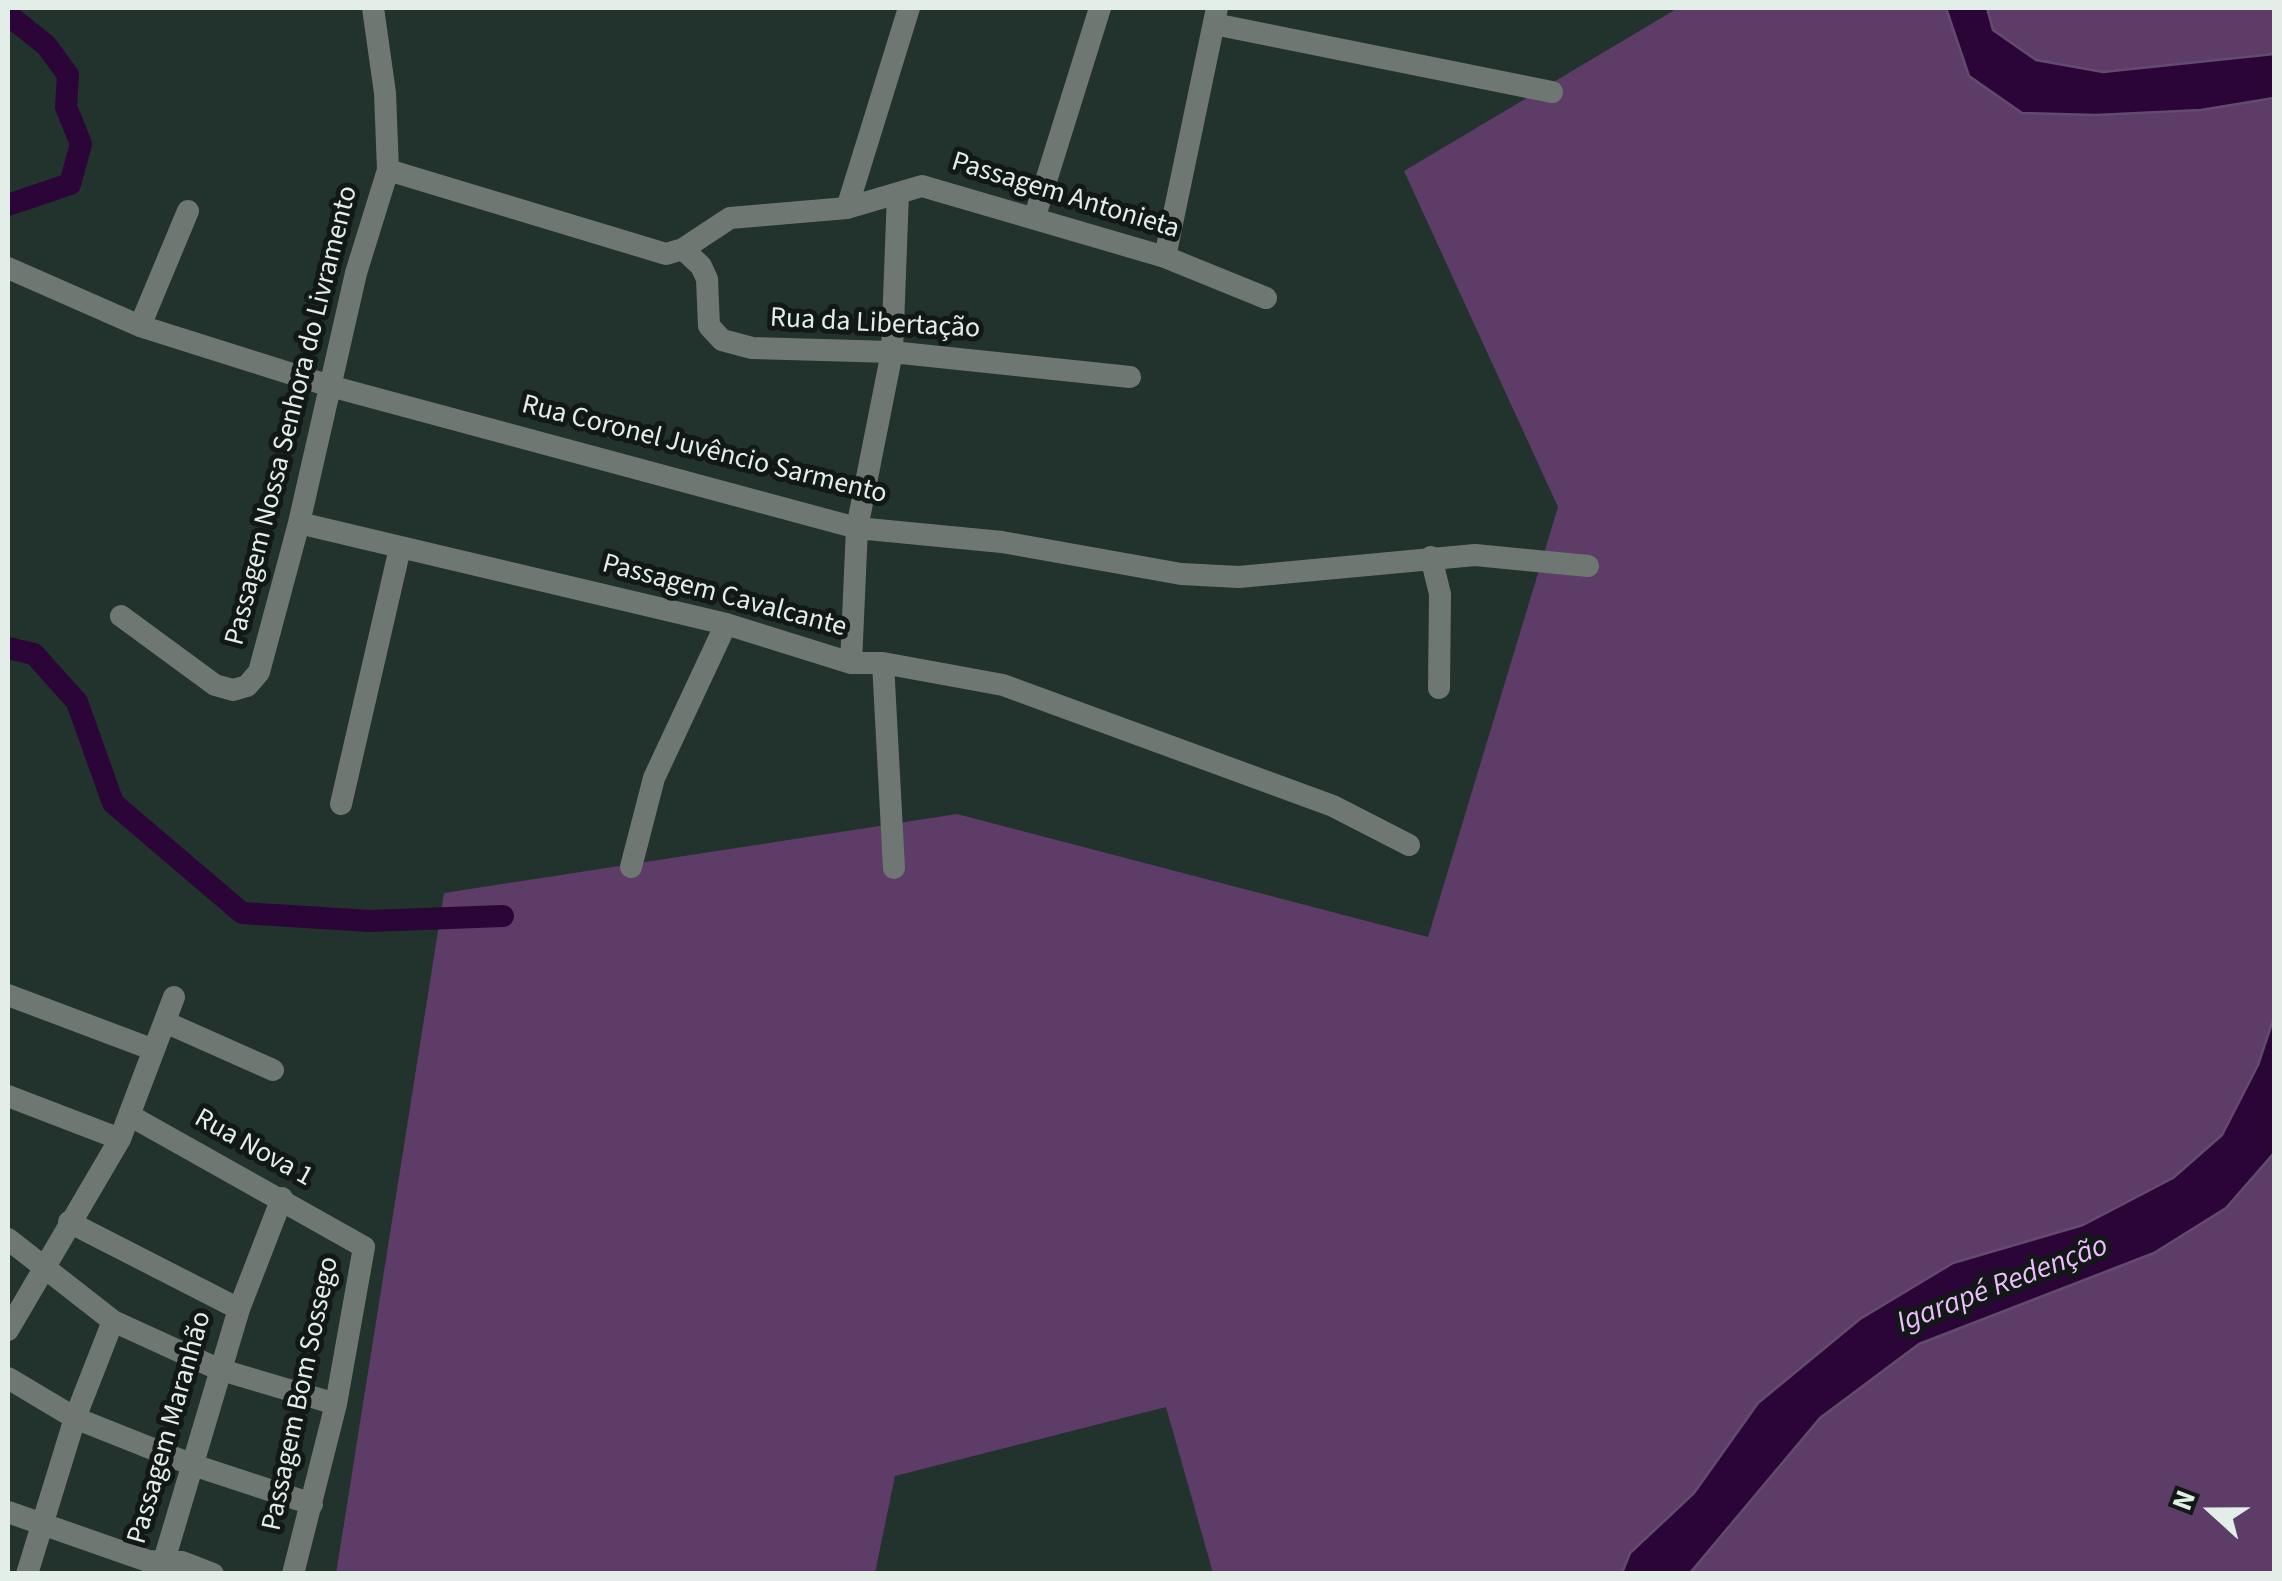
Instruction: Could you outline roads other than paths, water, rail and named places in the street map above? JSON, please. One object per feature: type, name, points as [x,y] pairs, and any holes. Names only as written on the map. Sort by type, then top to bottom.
[{"type":"street","name":"Passagem Nossa Senhora do Livramento","points":[[121,616],[216,685],[233,690],[247,686],[259,672],[299,522],[356,273],[388,170],[383,73],[373,8]]},
{"type":"street","points":[[848,208],[908,8]]},
{"type":"street","points":[[1035,216],[1100,8]]},
{"type":"street","points":[[1165,258],[1215,16],[1552,92]]},
{"type":"street","points":[[388,170],[607,234],[646,250],[666,254],[683,250]]},
{"type":"street","name":"Passagem Antonieta","points":[[683,250],[730,218],[848,208],[922,186],[1035,216],[1165,258],[1266,298]]},
{"type":"street","points":[[852,662],[858,528],[892,352],[898,193]]},
{"type":"street","points":[[140,326],[188,211]]},
{"type":"street","name":"Rua da Libertação","points":[[683,250],[701,266],[706,279],[708,326],[722,340],[752,348],[892,352],[1130,377]]},
{"type":"street","name":"Rua Coronel Juvêncio Sarmento","points":[[8,268],[140,326],[330,386],[858,528],[1002,542],[1181,574],[1220,576],[1475,556],[1588,566]]},
{"type":"street","name":"Passagem Cavalcante","points":[[299,522],[726,624],[852,662],[883,663],[1003,685],[1334,806],[1408,845]]},
{"type":"street","points":[[340,804],[400,548]]},
{"type":"street","points":[[1431,558],[1440,594],[1439,688]]},
{"type":"street","points":[[631,867],[654,778],[726,624]]},
{"type":"street","points":[[883,663],[894,868]]},
{"type":"street","points":[[8,995],[154,1050]]},
{"type":"street","points":[[8,1330],[44,1262],[120,1139],[174,997]]},
{"type":"street","points":[[165,1022],[274,1070]]},
{"type":"street","points":[[8,1096],[120,1139]]},
{"type":"street","name":"Rua Nova 1","points":[[129,1115],[348,1234]]},
{"type":"street","points":[[239,1309],[282,1198]]},
{"type":"street","name":"Passagem Maranhão","points":[[69,1222],[239,1309],[218,1368],[162,1566]]},
{"type":"street","name":"Passagem Bom Sossego","points":[[293,1574],[336,1404],[364,1258],[364,1247],[348,1234]]},
{"type":"street","points":[[8,1239],[44,1262],[113,1321],[218,1368],[336,1404]]},
{"type":"street","points":[[27,1574],[75,1418],[113,1321]]},
{"type":"street","points":[[8,1378],[75,1418],[192,1465],[312,1504]]},
{"type":"street","points":[[8,1512],[162,1566],[212,1574]]},
{"type":"water","points":[[1946,8],[1987,8],[1993,30],[2036,60],[2103,72],[2274,54],[2274,98],[2201,110],[2096,115],[2022,113],[1969,76]]},
{"type":"water","name":"Igarapé Redenção","points":[[2274,1017],[2274,1153],[2226,1208],[2154,1253],[1919,1344],[1820,1418],[1690,1573],[1622,1573],[1630,1553],[1694,1493],[1758,1403],[1860,1319],[1953,1263],[2083,1225],[2173,1178],[2222,1135],[2258,1065]]},
{"type":"waterway","points":[[8,15],[46,45],[68,75],[66,107],[81,144],[70,184],[8,205]]},
{"type":"waterway","points":[[8,648],[34,654],[77,702],[113,803],[242,913],[370,921],[503,916]]}]
